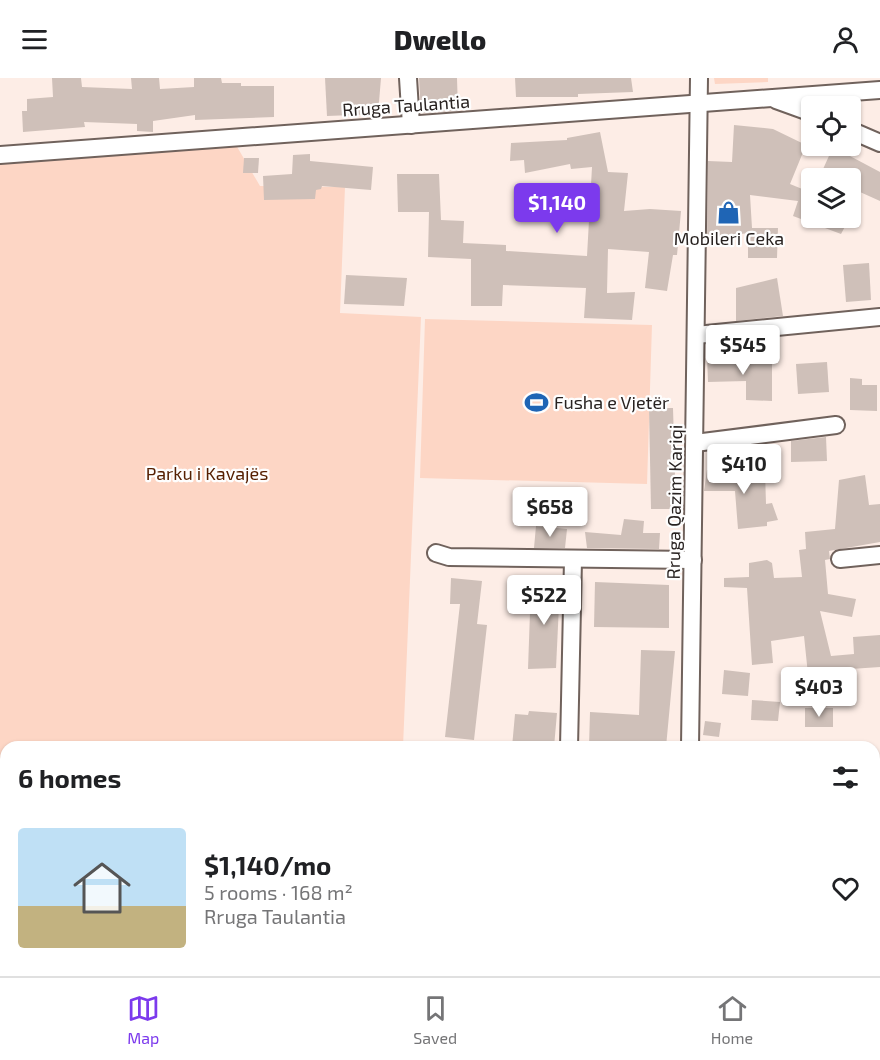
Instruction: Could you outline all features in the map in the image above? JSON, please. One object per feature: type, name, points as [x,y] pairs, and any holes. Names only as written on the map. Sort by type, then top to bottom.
[{"type":"street","points":[[408,78],[411,125]]},
{"type":"street","name":"Rruga Qazim Kariqi","points":[[690,741],[699,78]]},
{"type":"street","points":[[770,97],[880,90]]},
{"type":"street","name":"Rruga Taulantia","points":[[0,155],[770,97],[801,109]]},
{"type":"street","points":[[861,134],[880,142]]},
{"type":"street","points":[[696,335],[880,317]]},
{"type":"street","points":[[694,442],[836,425]]},
{"type":"street","points":[[436,553],[449,557],[693,560]]},
{"type":"street","points":[[840,559],[880,555]]},
{"type":"street","points":[[569,741],[573,560]]},
{"type":"green space","points":[[714,78],[768,78],[768,82],[715,84]]},
{"type":"green space","name":"Parku i Kavajës","points":[[236,145],[260,186],[345,187],[340,313],[421,317],[403,741],[0,741],[0,161]]},
{"type":"green space","name":"Fusha e Vjetër","points":[[425,319],[652,325],[647,484],[420,478]]},
{"type":"building","points":[[52,78],[81,78],[82,87],[132,89],[131,78],[159,78],[160,89],[194,87],[194,78],[221,78],[222,83],[241,83],[241,86],[274,86],[274,117],[195,120],[195,115],[153,121],[153,132],[137,131],[137,124],[84,122],[85,127],[23,132],[22,111],[27,111],[27,99],[53,97]]},
{"type":"building","points":[[325,78],[381,78],[378,114],[327,116]]},
{"type":"building","points":[[419,78],[457,78],[458,111],[421,113]]},
{"type":"building","points":[[515,78],[631,78],[633,92],[578,94],[578,97],[516,97]]},
{"type":"building","points":[[734,125],[773,129],[801,143],[801,156],[790,184],[801,188],[801,219],[793,216],[798,201],[750,195],[752,228],[778,228],[777,258],[748,258],[748,233],[707,239],[708,161],[732,162]]},
{"type":"building","points":[[600,132],[608,172],[628,173],[624,211],[650,209],[681,211],[677,255],[673,255],[667,291],[645,288],[649,252],[608,249],[607,293],[635,292],[632,320],[584,318],[586,288],[503,285],[502,306],[471,306],[471,259],[428,257],[429,212],[398,212],[397,174],[439,174],[441,220],[464,221],[463,243],[506,245],[506,251],[587,256],[592,167],[571,169],[570,164],[525,173],[524,160],[510,161],[511,143],[567,140],[567,138]]},
{"type":"building","points":[[310,154],[310,161],[373,167],[371,190],[322,186],[321,189],[316,190],[315,199],[264,200],[263,176],[292,174],[293,155]]},
{"type":"building","points":[[829,156],[850,156],[880,172],[880,201],[861,192],[861,168],[824,168]]},
{"type":"building","points":[[244,158],[259,158],[258,173],[243,173]]},
{"type":"building","points":[[825,228],[844,228],[841,234]]},
{"type":"building","points":[[869,263],[871,300],[846,302],[843,265]]},
{"type":"building","points":[[346,275],[407,278],[404,306],[344,304]]},
{"type":"building","points":[[777,278],[783,316],[736,321],[736,288]]},
{"type":"building","points":[[707,356],[729,356],[730,364],[772,364],[772,401],[746,400],[746,381],[708,382]]},
{"type":"building","points":[[827,362],[829,392],[798,394],[796,364]]},
{"type":"building","points":[[850,378],[862,379],[862,385],[877,385],[877,411],[850,410]]},
{"type":"building","points":[[649,408],[673,408],[676,509],[651,509]]},
{"type":"building","points":[[826,437],[827,461],[791,462],[791,441]]},
{"type":"building","points":[[707,470],[765,471],[766,504],[772,503],[778,520],[767,522],[767,526],[738,529],[735,491],[704,491]]},
{"type":"building","points":[[865,475],[869,505],[880,504],[880,542],[829,551],[830,559],[825,560],[828,594],[856,599],[852,617],[820,611],[831,656],[854,654],[853,637],[880,635],[880,667],[836,670],[837,682],[809,684],[804,636],[771,641],[773,663],[752,665],[747,588],[724,587],[724,578],[749,577],[749,563],[767,560],[772,563],[774,578],[802,577],[799,550],[806,549],[805,532],[835,529],[839,480]]},
{"type":"building","points":[[624,519],[644,521],[643,533],[660,533],[659,549],[587,548],[585,532],[621,535]]},
{"type":"building","points":[[536,526],[567,529],[565,548],[534,548]]},
{"type":"building","points":[[451,578],[482,581],[477,624],[487,625],[474,740],[445,737],[460,604],[450,604]]},
{"type":"building","points":[[595,582],[669,585],[669,628],[594,627]]},
{"type":"building","points":[[531,584],[560,584],[556,668],[528,669]]},
{"type":"building","points":[[641,650],[675,651],[667,741],[589,741],[590,712],[639,715]]},
{"type":"building","points":[[724,670],[750,673],[748,696],[722,694]]},
{"type":"building","points":[[752,700],[780,702],[778,721],[751,720]]},
{"type":"building","points":[[805,708],[833,708],[833,727],[805,727]]},
{"type":"building","points":[[529,711],[557,713],[555,741],[513,741],[515,714],[528,715]]},
{"type":"building","points":[[705,721],[721,723],[719,737],[703,735]]},
{"type":"place","name":"Mobileri Ceka","points":[[729,212]]},
{"type":"place","name":"Fusha e Vjetër","points":[[536,402]]}]
